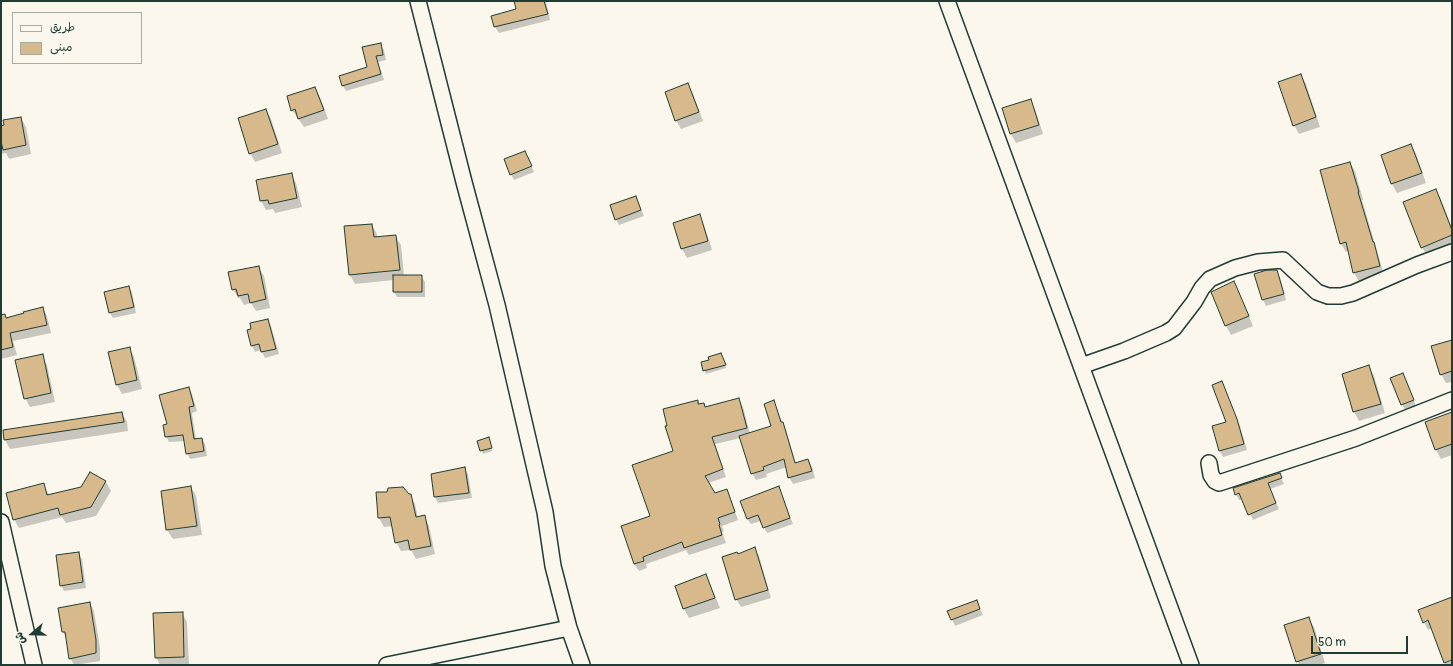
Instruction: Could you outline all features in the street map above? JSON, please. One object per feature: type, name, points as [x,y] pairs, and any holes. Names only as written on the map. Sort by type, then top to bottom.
[{"type":"street","points":[[418,1],[497,306],[545,512],[553,566],[569,628],[582,665]]},
{"type":"street","points":[[947,1],[1191,665]]},
{"type":"street","points":[[1081,366],[1124,351],[1174,328],[1210,279],[1235,268],[1258,262],[1283,260],[1317,292],[1328,296],[1341,296],[1353,293],[1417,265],[1452,252]]},
{"type":"street","points":[[1209,463],[1211,475],[1219,484],[1356,438],[1452,400]]},
{"type":"street","points":[[1,522],[34,665]]},
{"type":"street","points":[[387,665],[569,628]]},
{"type":"building","points":[[514,1],[544,1],[548,14],[494,27],[491,16],[516,9]]},
{"type":"building","points":[[381,43],[383,55],[376,56],[381,74],[342,86],[339,76],[367,67],[362,47]]},
{"type":"building","points":[[1301,74],[1316,117],[1293,126],[1278,82]]},
{"type":"building","points":[[688,83],[699,112],[675,121],[665,92]]},
{"type":"building","points":[[315,87],[324,110],[298,119],[295,109],[291,111],[287,96]]},
{"type":"building","points":[[1031,99],[1039,125],[1010,134],[1002,108]]},
{"type":"building","points":[[266,109],[278,144],[249,154],[238,118]]},
{"type":"building","points":[[21,117],[26,145],[3,150],[1,141],[1,126],[4,125],[3,120]]},
{"type":"building","points":[[1411,144],[1422,173],[1391,184],[1381,155]]},
{"type":"building","points":[[525,151],[532,166],[510,175],[504,159]]},
{"type":"building","points":[[1350,162],[1380,266],[1353,273],[1346,242],[1340,244],[1320,170]]},
{"type":"building","points":[[292,173],[297,198],[269,204],[268,200],[260,201],[256,180]]},
{"type":"building","points":[[1436,189],[1452,230],[1452,235],[1421,248],[1403,202]]},
{"type":"building","points":[[636,196],[641,210],[615,220],[610,205]]},
{"type":"building","points":[[700,214],[708,241],[681,249],[673,223]]},
{"type":"building","points":[[372,224],[374,237],[396,235],[400,270],[349,275],[344,226]]},
{"type":"building","points":[[259,266],[266,299],[250,303],[248,294],[238,296],[236,289],[232,290],[228,272]]},
{"type":"building","points":[[1267,270],[1277,270],[1284,294],[1262,300],[1254,274]]},
{"type":"building","points":[[393,275],[422,275],[422,292],[393,292]]},
{"type":"building","points":[[1234,281],[1249,316],[1225,326],[1211,292]]},
{"type":"building","points":[[129,286],[134,307],[109,313],[104,292]]},
{"type":"building","points":[[43,307],[47,325],[10,333],[13,347],[1,350],[1,315],[5,314],[6,318]]},
{"type":"building","points":[[268,319],[276,349],[261,352],[259,344],[251,346],[247,330],[251,329],[250,323]]},
{"type":"building","points":[[1452,340],[1452,371],[1440,375],[1431,346]]},
{"type":"building","points":[[130,347],[137,380],[116,385],[108,352]]},
{"type":"building","points":[[721,353],[726,365],[703,371],[701,362],[709,360],[708,357]]},
{"type":"building","points":[[43,354],[51,393],[24,399],[15,360]]},
{"type":"building","points":[[1369,365],[1381,404],[1353,412],[1342,374]]},
{"type":"building","points":[[1403,373],[1414,400],[1401,405],[1390,378]]},
{"type":"building","points":[[1222,381],[1237,419],[1244,444],[1219,451],[1212,426],[1226,422],[1212,385]]},
{"type":"building","points":[[189,387],[194,406],[189,407],[194,439],[202,438],[204,451],[186,454],[183,435],[165,437],[163,425],[167,424],[159,395]]},
{"type":"building","points":[[739,398],[747,428],[712,437],[723,469],[705,476],[715,493],[727,489],[735,512],[718,518],[722,535],[684,548],[682,542],[643,557],[644,561],[634,564],[621,526],[650,516],[632,465],[673,451],[665,426],[667,426],[663,409],[698,400],[698,404],[704,403],[705,407]]},
{"type":"building","points":[[774,400],[781,422],[783,422],[795,463],[808,459],[812,471],[788,478],[784,459],[763,467],[764,470],[751,474],[739,436],[771,426],[764,404]]},
{"type":"building","points":[[122,412],[124,422],[4,440],[3,430]]},
{"type":"building","points":[[1452,412],[1452,444],[1435,450],[1425,422]]},
{"type":"building","points":[[489,437],[492,448],[480,451],[477,441]]},
{"type":"building","points":[[465,467],[469,493],[434,497],[431,474]]},
{"type":"building","points":[[90,472],[106,481],[91,507],[60,515],[58,508],[13,520],[6,493],[44,483],[47,495],[81,487]]},
{"type":"building","points":[[1280,473],[1282,478],[1268,483],[1276,503],[1248,515],[1239,493],[1235,495],[1233,488]]},
{"type":"building","points":[[191,486],[197,526],[166,530],[161,491]]},
{"type":"building","points":[[779,486],[790,518],[763,528],[758,515],[747,519],[740,501]]},
{"type":"building","points":[[403,487],[409,494],[411,494],[416,517],[425,515],[431,546],[410,550],[408,540],[395,543],[390,517],[378,518],[376,492],[387,492],[388,488]]},
{"type":"building","points":[[755,547],[768,590],[735,600],[722,557],[737,552],[738,554]]},
{"type":"building","points":[[79,552],[83,582],[60,586],[56,555]]},
{"type":"building","points":[[706,574],[715,598],[683,609],[675,586]]},
{"type":"building","points":[[1452,597],[1452,660],[1444,663],[1428,620],[1423,623],[1418,610]]},
{"type":"building","points":[[977,600],[980,609],[951,620],[947,611]]},
{"type":"building","points":[[90,602],[96,640],[96,653],[69,659],[65,632],[62,632],[58,608]]},
{"type":"building","points":[[183,612],[184,657],[155,658],[153,613]]},
{"type":"building","points":[[1309,617],[1321,654],[1296,662],[1284,625]]}]
